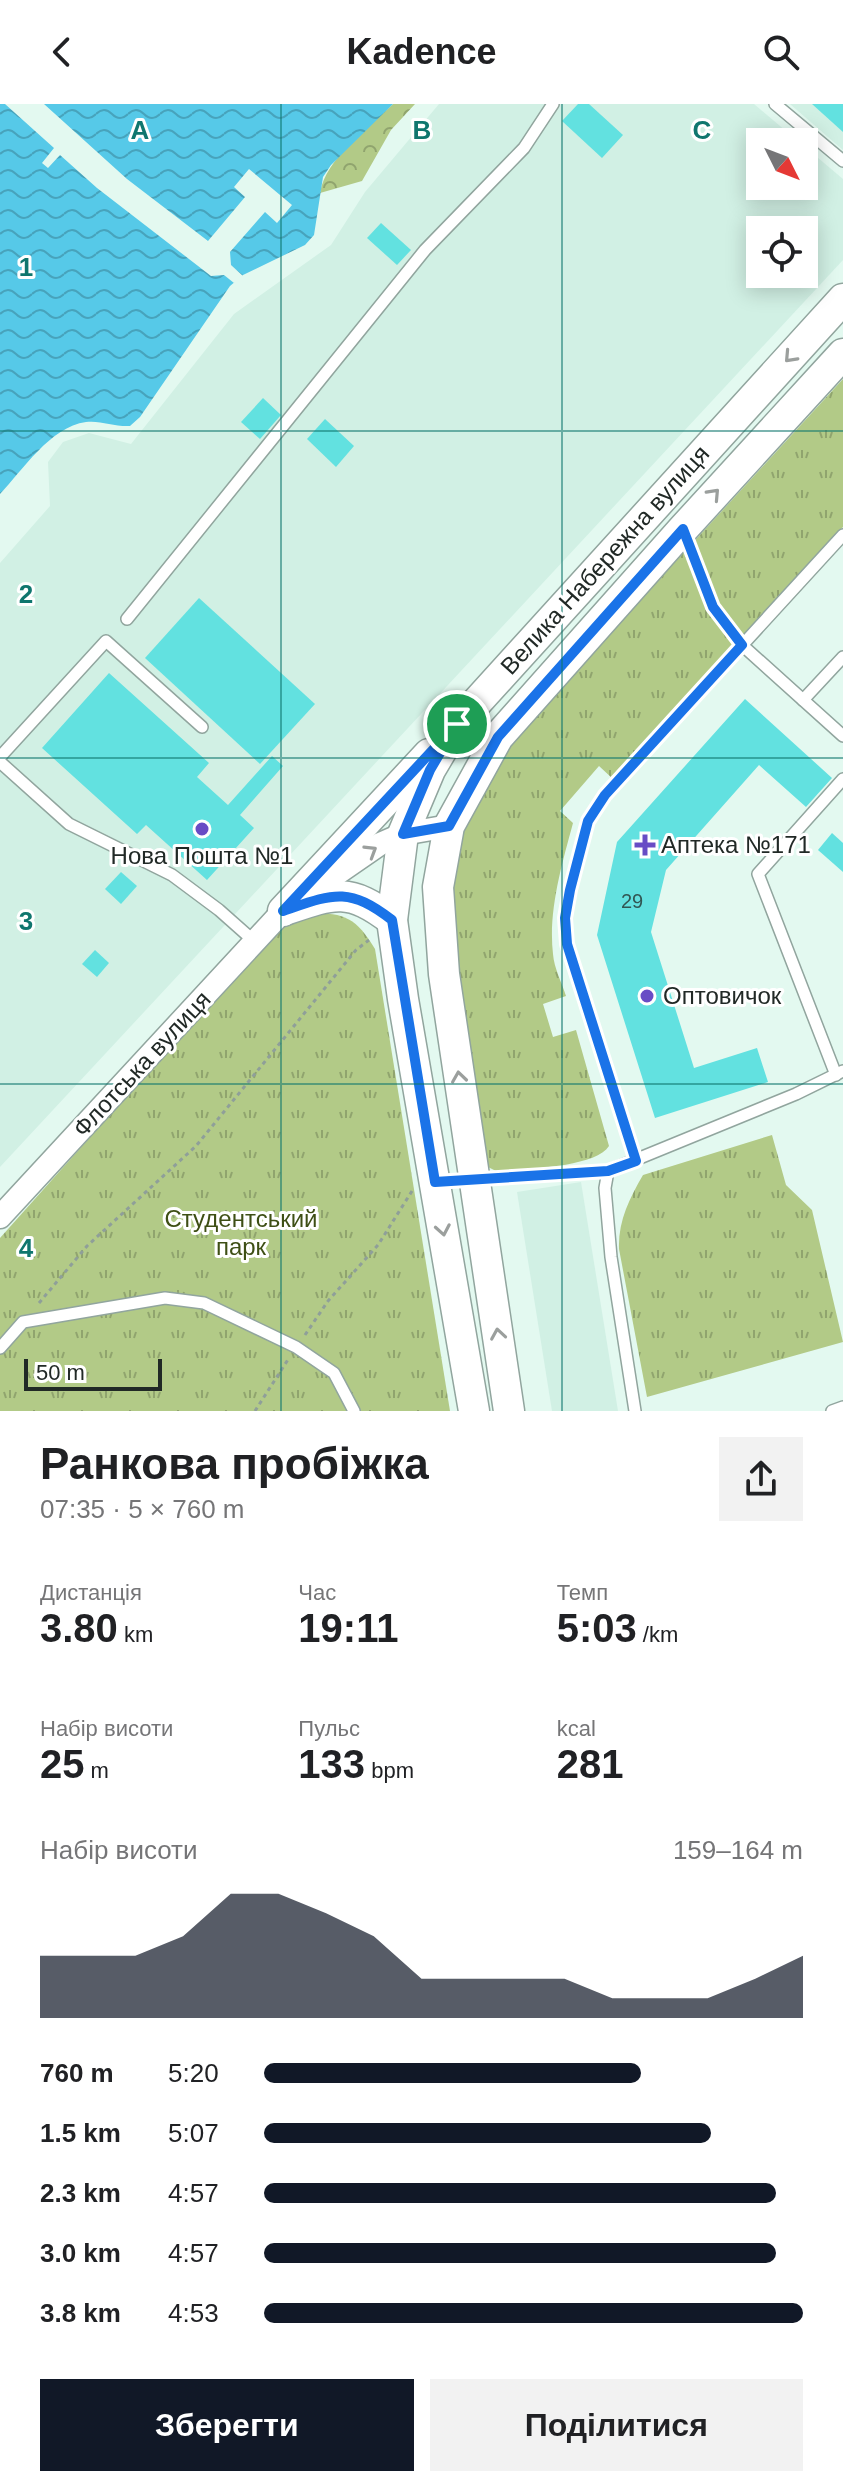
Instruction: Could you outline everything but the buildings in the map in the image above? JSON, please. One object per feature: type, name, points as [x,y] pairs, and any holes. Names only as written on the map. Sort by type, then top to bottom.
[{"type":"street","name":"Велика Набережна вулиця","points":[[474,1411],[392,920],[403,834],[430,770],[457,724],[843,299]]},
{"type":"street","name":"Велика Набережна вулиця","points":[[509,1411],[444,974],[438,887],[449,826],[498,737],[843,354]]},
{"type":"street","points":[[283,911],[457,724]]},
{"type":"street","name":"Флотська вулиця","points":[[0,1217],[283,911],[380,844],[403,834],[449,826]]},
{"type":"street","points":[[283,911],[343,894],[372,905],[392,920]]},
{"type":"lane","points":[[127,619],[425,250],[524,148],[553,104]]},
{"type":"lane","points":[[775,104],[843,161]]},
{"type":"lane","points":[[683,529],[713,607],[742,645],[843,736]]},
{"type":"lane","points":[[636,1161],[567,944],[565,918],[588,821],[605,795],[843,535]]},
{"type":"lane","points":[[202,727],[106,641],[0,760],[69,824],[172,875],[255,942]]},
{"type":"lane","points":[[803,700],[843,657]]},
{"type":"lane","points":[[433,1171],[474,1180],[608,1171],[839,1073],[758,874],[841,786]]},
{"type":"lane","points":[[608,1171],[605,1188],[611,1257],[635,1411]]},
{"type":"lane","points":[[0,1348],[23,1322],[165,1298],[182,1299],[204,1303],[296,1347],[334,1373],[354,1411]]},
{"type":"lane","points":[[832,1411],[843,1407]]},
{"type":"path","points":[[23,1322],[87,1246],[196,1146],[356,950],[392,920]]},
{"type":"path","points":[[255,1411],[328,1301],[378,1245],[433,1171]]},
{"type":"shaded area","points":[[439,104],[754,104],[782,128],[746,128],[746,200],[818,200],[818,158],[843,179],[843,260],[818,287],[818,216],[746,216],[746,288],[817,288],[0,1167],[0,563],[50,506],[48,462],[63,442],[89,433],[131,444],[234,314],[331,245],[365,192]]},
{"type":"shaded area","points":[[790,104],[843,104],[843,150]]},
{"type":"shaded area","points":[[581,1182],[618,1411],[552,1411],[517,1192]]},
{"type":"green space","points":[[393,104],[415,104],[391,130],[362,181],[320,193],[330,168],[339,156]]},
{"type":"green space","points":[[843,379],[843,527],[613,779],[599,766],[560,811],[573,823],[552,921],[556,970],[566,996],[543,1004],[553,1037],[576,1030],[609,1146],[589,1159],[574,1163],[496,1171],[484,1165],[479,1158],[448,882],[460,833],[507,749],[542,707]]},
{"type":"green space","name":"Студентський парк","points":[[310,913],[333,914],[349,919],[362,930],[375,949],[450,1411],[0,1411],[0,1238],[235,975],[286,923]]},
{"type":"green space","points":[[772,1135],[786,1185],[812,1210],[843,1342],[647,1397],[619,1249],[622,1220],[633,1193],[643,1175]]},
{"type":"water","points":[[0,104],[393,104],[331,165],[323,177],[314,235],[305,245],[243,275],[230,286],[140,417],[130,426],[86,422],[61,432],[38,451],[0,494]]},
{"type":"pier","points":[[5,104],[44,104],[127,179],[208,241],[245,197],[234,187],[249,169],[292,205],[277,223],[265,212],[230,252],[231,265],[243,276],[239,281],[234,283],[224,275],[211,276],[97,188],[60,155],[48,168],[42,163],[54,148]]},
{"type":"place","name":"Нова Пошта №1","points":[[202,829]]},
{"type":"place","name":"Аптека №171","points":[[645,845]]},
{"type":"place","name":"Оптовичок","points":[[647,996]]},
{"type":"route","points":[[683,529],[713,607],[742,645],[605,795],[588,821],[565,918],[567,944],[636,1161],[608,1171],[435,1182],[392,920],[372,905],[343,894],[283,911],[457,724],[430,770],[403,834],[449,826],[498,737],[683,529]]}]
